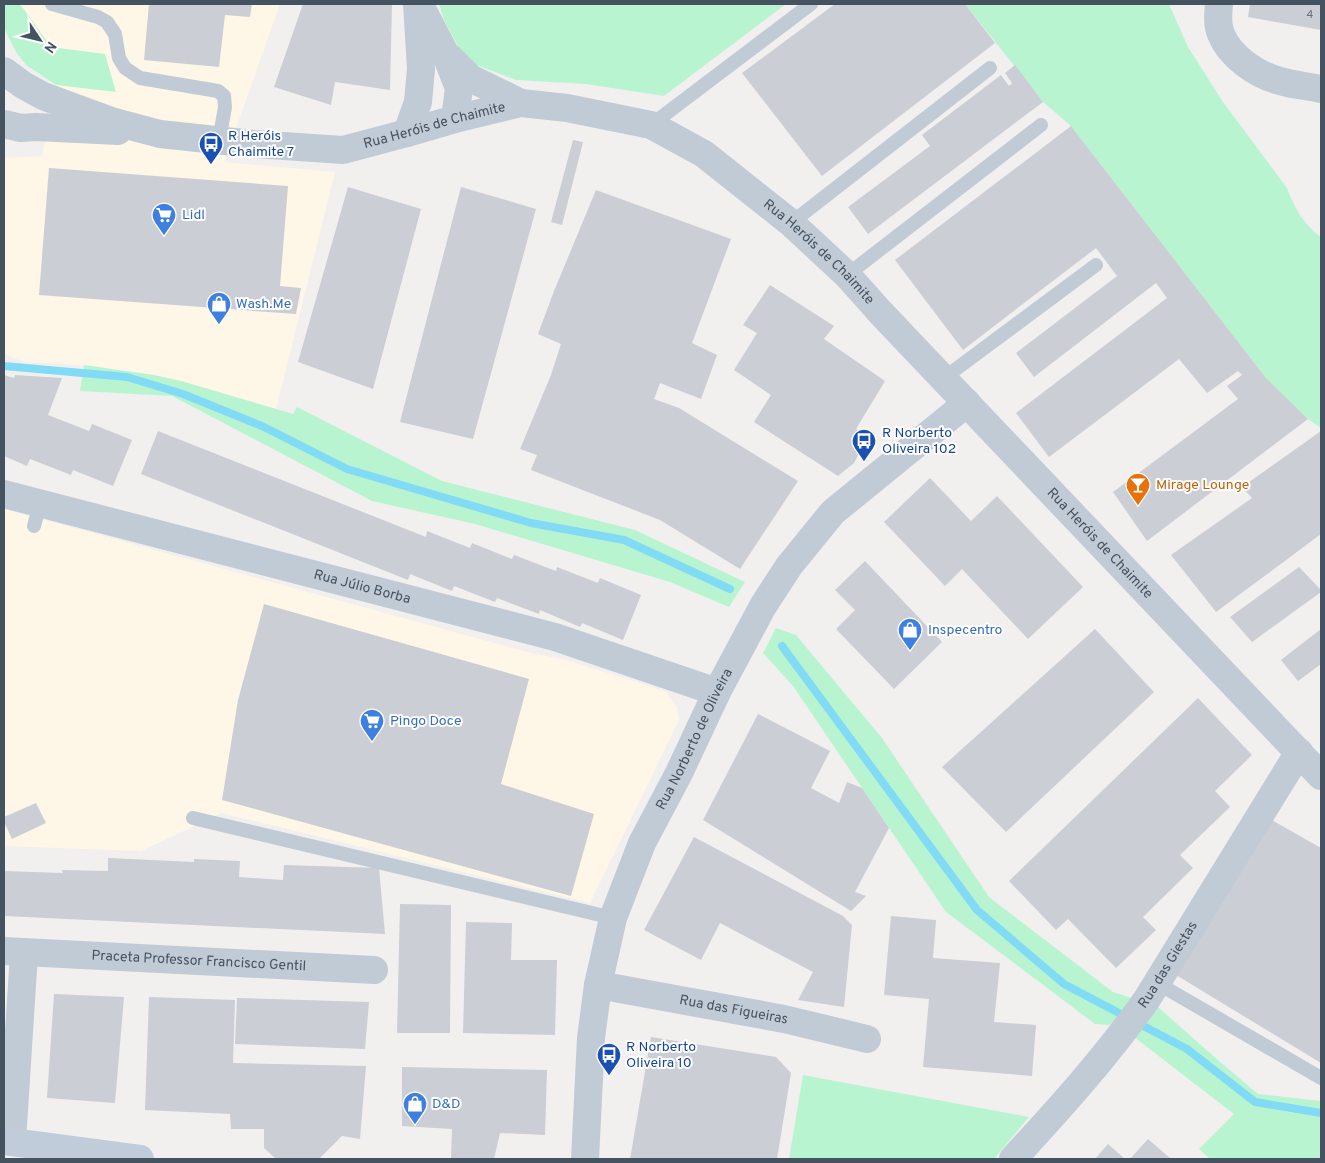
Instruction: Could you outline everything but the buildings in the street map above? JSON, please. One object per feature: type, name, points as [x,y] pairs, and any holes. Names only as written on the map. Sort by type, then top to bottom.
[{"type":"street","points":[[418,4],[446,55],[459,88],[455,119]]},
{"type":"street","points":[[407,134],[418,102],[421,68],[418,4]]},
{"type":"street","points":[[1219,4],[1218,19],[1221,34],[1230,49],[1245,62],[1260,74],[1280,81],[1321,89]]},
{"type":"street","points":[[446,55],[470,78],[521,103]]},
{"type":"street","points":[[421,68],[436,100],[455,119]]},
{"type":"street","name":"Rua Heróis de Chaimite","points":[[4,70],[23,85],[43,96],[111,120],[160,134],[219,142],[343,150],[521,103],[567,108],[651,124],[704,154],[792,223],[848,275],[880,312],[1321,776]]},
{"type":"street","name":"Rua Heróis de Chaimite","points":[[10,129],[36,127],[147,131]]},
{"type":"street","name":"Rua Norberto de Oliveira","points":[[585,1159],[591,1038],[598,985],[613,918],[642,843],[679,773],[718,692],[763,606],[789,566],[833,512],[967,403]]},
{"type":"street","name":"Rua Júlio Borba","points":[[4,494],[37,515],[555,637],[718,692]]},
{"type":"street","name":"Rua das Giestas","points":[[1013,1159],[1048,1121],[1125,1030],[1152,991],[1298,752]]},
{"type":"street","name":"Praceta Professor Francisco Gentil","points":[[8,1141],[14,952],[374,970]]},
{"type":"street","name":"Rua das Figueiras","points":[[598,985],[784,1019],[867,1039]]},
{"type":"street","points":[[8,1141],[140,1159]]},
{"type":"lane","points":[[52,4],[98,17],[108,22],[115,34],[119,58],[126,68],[140,78],[218,91],[224,96],[225,107],[219,142]]},
{"type":"lane","points":[[651,124],[811,4]]},
{"type":"lane","points":[[792,223],[990,68]]},
{"type":"lane","points":[[848,275],[1041,125]]},
{"type":"lane","points":[[944,378],[1096,265]]},
{"type":"lane","points":[[193,818],[613,918]]},
{"type":"lane","points":[[1152,991],[1321,1078]]},
{"type":"shaded area","points":[[4,4],[280,4],[224,162],[335,172],[276,409],[154,375],[84,365],[25,362],[4,354],[4,158],[42,156],[56,85],[26,65],[16,52],[4,27]]},
{"type":"shaded area","points":[[4,509],[535,654],[563,659],[666,692],[677,708],[679,720],[590,903],[222,813],[141,851],[4,846]]},
{"type":"green space","points":[[4,4],[19,4],[51,47],[105,54],[116,92],[56,85],[26,65],[16,52],[5,30]]},
{"type":"green space","points":[[439,4],[786,4],[664,96],[586,84],[516,80],[474,64],[459,48],[444,20]]},
{"type":"green space","points":[[965,4],[1169,4],[1188,47],[1223,102],[1287,188],[1296,209],[1321,237],[1321,428],[1308,419],[1266,378],[1071,126],[1043,102]]},
{"type":"green space","points":[[84,365],[154,375],[181,381],[293,414],[297,407],[442,481],[635,530],[745,582],[729,607],[670,582],[475,524],[372,501],[172,396],[80,391]]},
{"type":"green space","points":[[776,628],[796,635],[882,738],[989,897],[1113,992],[1132,998],[1110,1025],[1095,1024],[946,912],[793,686],[763,653]]},
{"type":"green space","points":[[1158,1007],[1258,1094],[1321,1101],[1321,1159],[1210,1159],[1199,1149],[1234,1114],[1134,1037]]},
{"type":"green space","points":[[803,1075],[1029,1117],[994,1159],[789,1159]]},
{"type":"waterway","points":[[4,366],[127,377],[183,394],[262,426],[347,469],[531,523],[624,540],[730,589]]},
{"type":"waterway","points":[[782,646],[977,910],[1064,984],[1187,1049],[1255,1102],[1321,1113]]},
{"type":"place","name":"R Heróis Chaimite 7","points":[[211,165]]},
{"type":"place","name":"Lidl","points":[[164,236]]},
{"type":"place","name":"Wash.Me","points":[[219,325]]},
{"type":"place","name":"R Norberto Oliveira 102","points":[[864,462]]},
{"type":"place","name":"Mirage Lounge","points":[[1138,506]]},
{"type":"place","name":"Inspecentro","points":[[910,651]]},
{"type":"place","name":"Pingo Doce","points":[[372,742]]},
{"type":"place","name":"R Norberto Oliveira 10","points":[[609,1076]]},
{"type":"place","name":"D&D","points":[[415,1125]]}]
